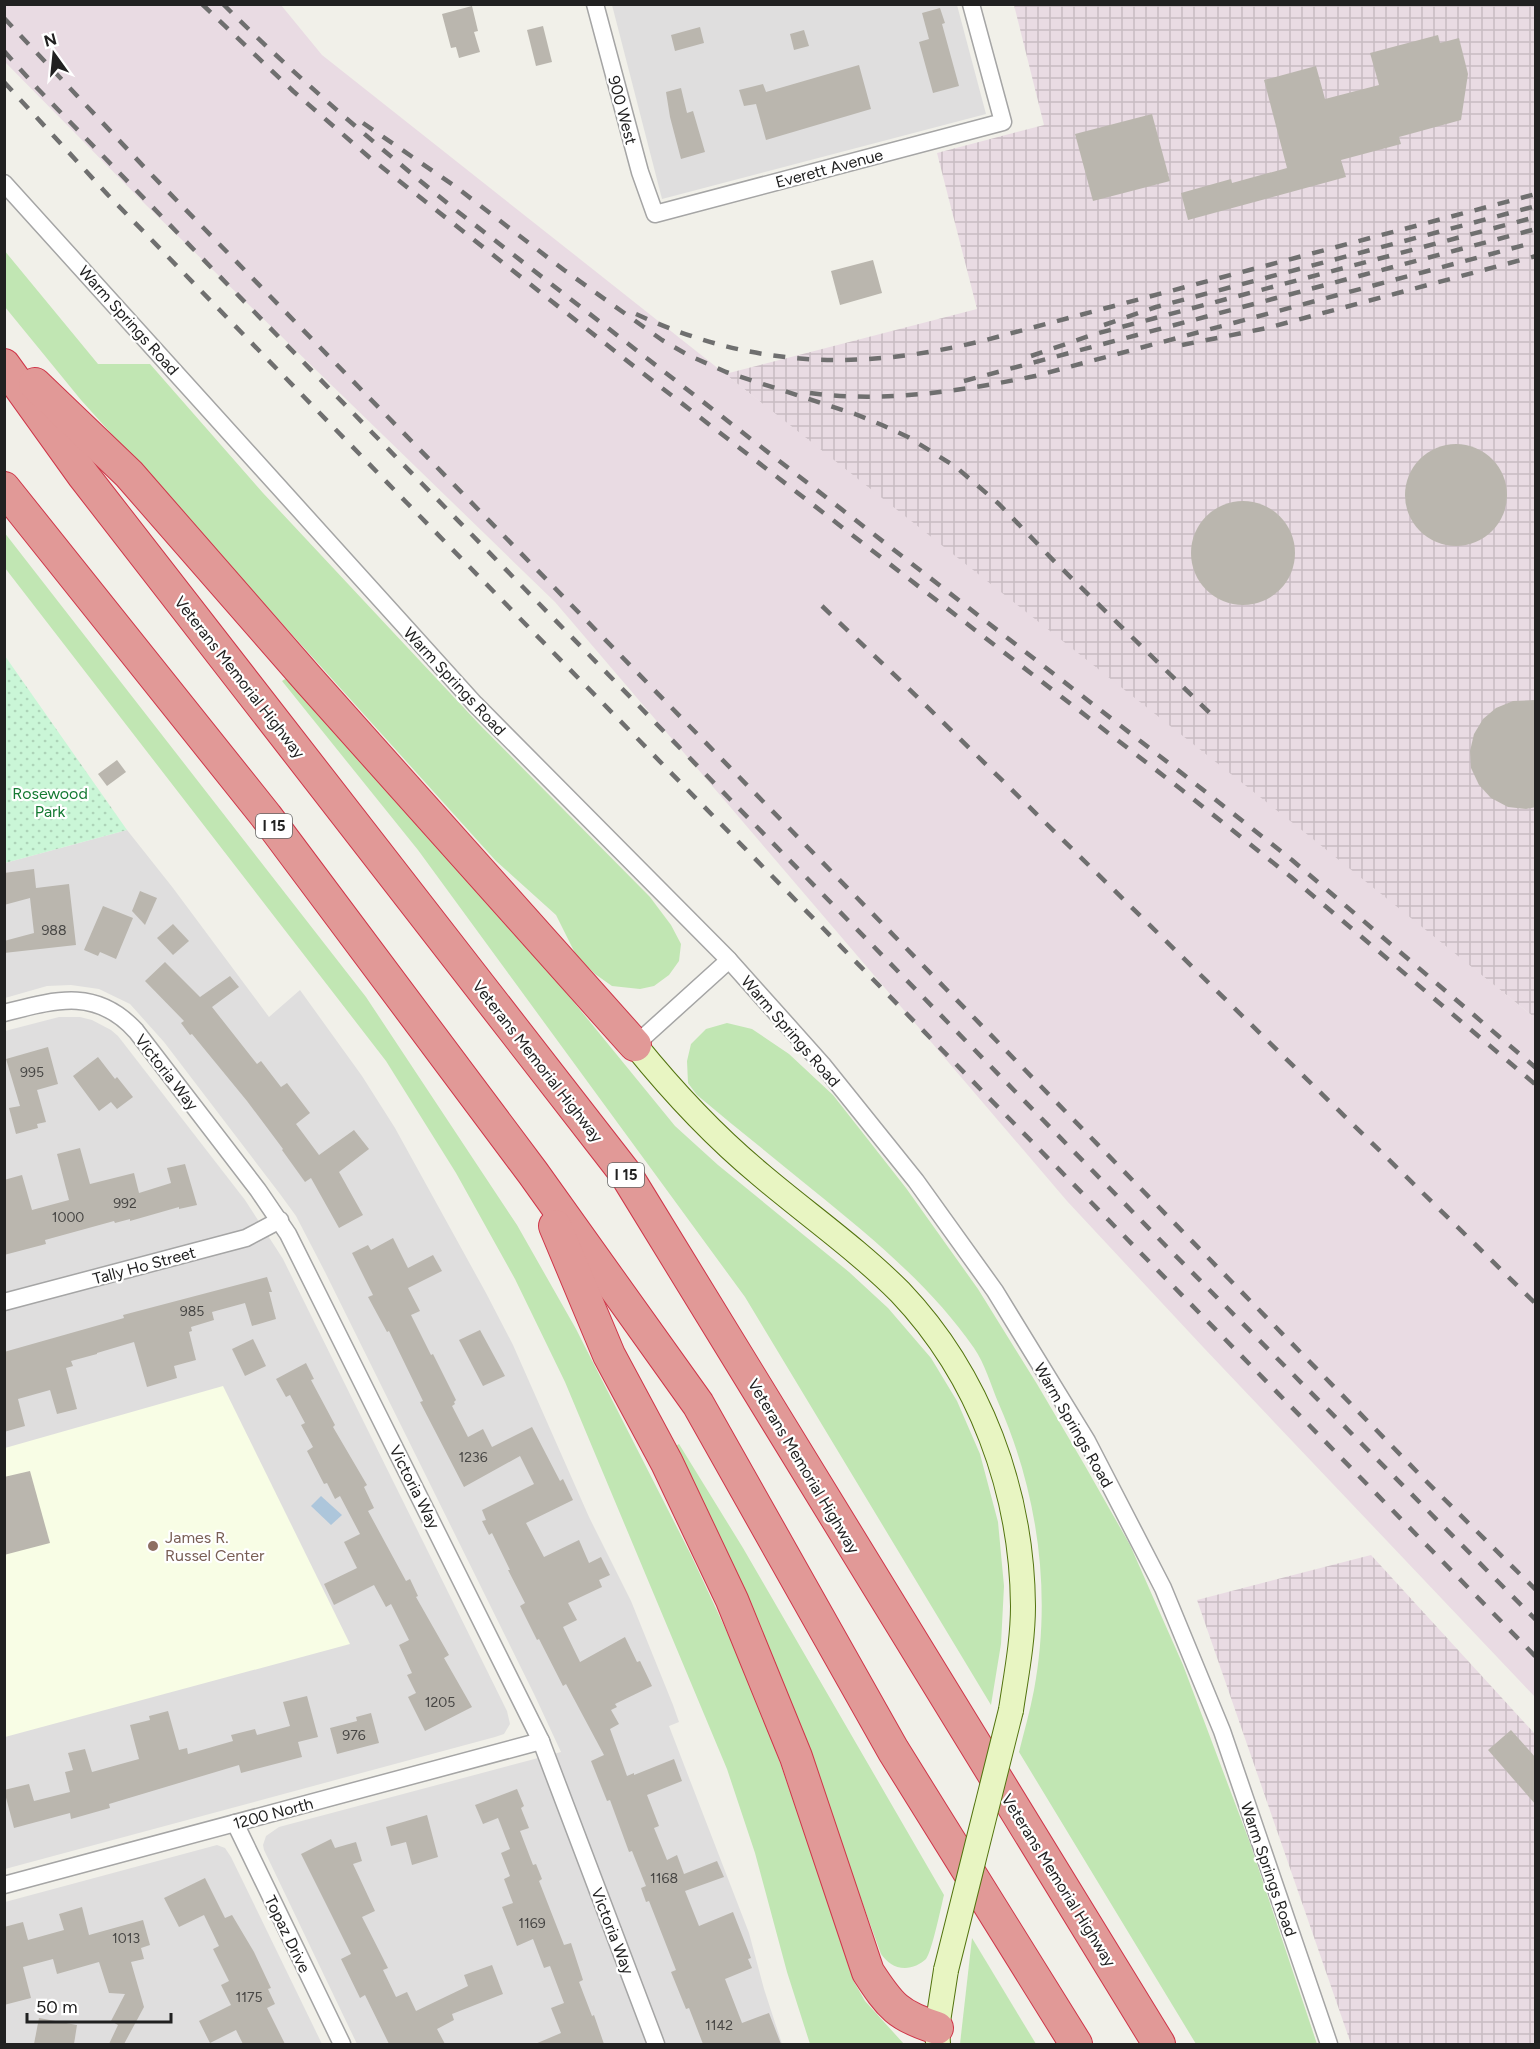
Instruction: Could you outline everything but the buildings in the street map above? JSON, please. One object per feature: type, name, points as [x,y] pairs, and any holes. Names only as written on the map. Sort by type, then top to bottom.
[{"type":"highway","points":[[4,354],[129,474],[309,680],[635,1045]]},
{"type":"highway","name":"Veterans Memorial Highway","points":[[4,365],[83,475],[625,1173],[1159,2044]]},
{"type":"highway","name":"I 15","points":[[4,488],[266,816],[533,1173],[698,1404],[893,1750],[1076,2044]]},
{"type":"highway","points":[[533,1173],[609,1355],[667,1463],[732,1600],[796,1757],[868,1972],[883,1996],[899,2011],[938,2036]]},
{"type":"main road","points":[[635,1045],[672,1091],[708,1128],[760,1175],[863,1257],[927,1323],[974,1398],[1006,1480],[1016,1522],[1023,1608],[1019,1658],[1011,1710],[946,1970],[938,2036]]},
{"type":"street","name":"900 West","points":[[595,4],[640,172],[655,214]]},
{"type":"street","name":"Everett Avenue","points":[[655,214],[1003,122],[971,4]]},
{"type":"street","name":"Warm Springs Road","points":[[4,183],[475,704],[729,960],[822,1065],[916,1181],[995,1291],[1087,1441],[1163,1588],[1222,1731],[1329,2044]]},
{"type":"street","points":[[635,1045],[729,960]]},
{"type":"street","name":"Victoria Way","points":[[4,1013],[52,1001],[75,999],[109,1009],[128,1023],[280,1220],[541,1741],[656,2044]]},
{"type":"street","name":"Tally Ho Street","points":[[4,1302],[246,1238],[280,1220]]},
{"type":"street","name":"1200 North","points":[[4,1885],[541,1741]]},
{"type":"street","name":"Topaz Drive","points":[[235,1823],[342,2044]]},
{"type":"shaded area","points":[[4,5],[281,5],[322,55],[1303,831],[1535,1018],[1535,1697],[1067,1201],[555,602],[146,205],[5,62]]},
{"type":"shaded area","points":[[612,5],[957,5],[986,114],[662,199]]},
{"type":"shaded area","points":[[1014,5],[1535,5],[1535,1018],[725,374],[977,309],[937,153],[1044,125]]},
{"type":"shaded area","points":[[127,830],[269,1017],[300,990],[362,1076],[395,1128],[486,1293],[513,1345],[589,1517],[631,1601],[673,1705],[679,1722],[669,1726],[749,1933],[782,2044],[357,2044],[264,1850],[266,1836],[279,1827],[561,1752],[325,1272],[296,1216],[280,1194],[164,1042],[130,1004],[99,989],[71,985],[47,986],[5,998],[5,863]]},
{"type":"shaded area","points":[[59,1017],[80,1017],[92,1020],[118,1036],[245,1200],[283,1259],[507,1711],[510,1724],[504,1734],[495,1737],[5,1869],[5,1031]]},
{"type":"shaded area","name":"James R. Russel Center","points":[[223,1386],[350,1644],[5,1737],[5,1448]]},
{"type":"shaded area","points":[[1371,1555],[1535,1734],[1535,2044],[1351,2044],[1197,1600]]},
{"type":"shaded area","points":[[217,1845],[225,1848],[231,1857],[322,2044],[5,2044],[5,1902]]},
{"type":"green space","points":[[4,250],[98,364],[150,364],[263,493],[479,724],[650,897],[671,925],[681,944],[679,961],[669,975],[654,986],[640,989],[612,986],[595,974],[576,955],[556,915],[496,861],[81,400],[5,307]]},
{"type":"green space","points":[[4,532],[366,997],[517,1225],[576,1329],[691,1555],[754,1690],[801,1822],[853,1980],[865,2001],[904,2044],[810,2044],[787,1972],[755,1853],[727,1769],[565,1382],[515,1279],[456,1173],[386,1061],[5,568]]},
{"type":"green space","name":"Rosewood Park","points":[[5,656],[127,830],[5,863]]},
{"type":"green space","points":[[293,674],[488,897],[675,1126],[718,1165],[849,1272],[888,1308],[931,1358],[957,1401],[980,1454],[998,1522],[1004,1586],[1001,1644],[991,1705],[745,1297],[418,850],[282,681]]},
{"type":"green space","points":[[727,1023],[752,1029],[789,1054],[833,1095],[906,1188],[978,1289],[1084,1464],[1130,1545],[1183,1665],[1250,1843],[1317,2044],[1196,2044],[1019,1752],[1032,1698],[1039,1653],[1042,1617],[1038,1543],[1023,1471],[988,1375],[974,1348],[957,1325],[899,1263],[697,1095],[688,1083],[687,1061],[691,1044],[706,1029]]},
{"type":"green space","points":[[679,1444],[743,1548],[944,1895],[934,1938],[926,1959],[922,1963],[901,1968],[888,1962],[881,1954],[852,1874],[669,1450]]},
{"type":"green space","points":[[972,1938],[1036,2044],[960,2044]]},
{"type":"water","points":[[321,1496],[342,1515],[331,1525],[311,1506]]},
{"type":"railway","points":[[202,4],[293,91],[369,157],[640,371],[1182,790],[1291,877],[1536,1085]]},
{"type":"railway","points":[[223,4],[337,110],[457,211],[1292,860],[1536,1068]]},
{"type":"railway","points":[[4,18],[146,169],[1426,1481],[1536,1590]]},
{"type":"railway","points":[[4,51],[233,290],[1166,1246],[1536,1620]]},
{"type":"railway","points":[[4,82],[108,195],[407,503],[1536,1657]]},
{"type":"railway","points":[[363,123],[456,187],[564,270],[662,340],[726,372],[882,425],[908,437],[956,467],[999,504],[1217,720]]},
{"type":"railway","points":[[636,314],[679,332],[722,345],[764,354],[806,359],[849,360],[892,357],[982,341],[1536,194]]},
{"type":"railway","points":[[1104,325],[1156,307],[1536,206]]},
{"type":"railway","points":[[1031,356],[1095,334],[1536,217]]},
{"type":"railway","points":[[964,381],[1536,229]]},
{"type":"railway","points":[[810,393],[866,397],[923,394],[1035,376],[1536,242]]},
{"type":"railway","points":[[1182,345],[1267,328],[1536,256]]},
{"type":"railway","points":[[822,606],[1536,1304]]},
{"type":"place","name":"James R. Russel Center","points":[[153,1546]]}]
